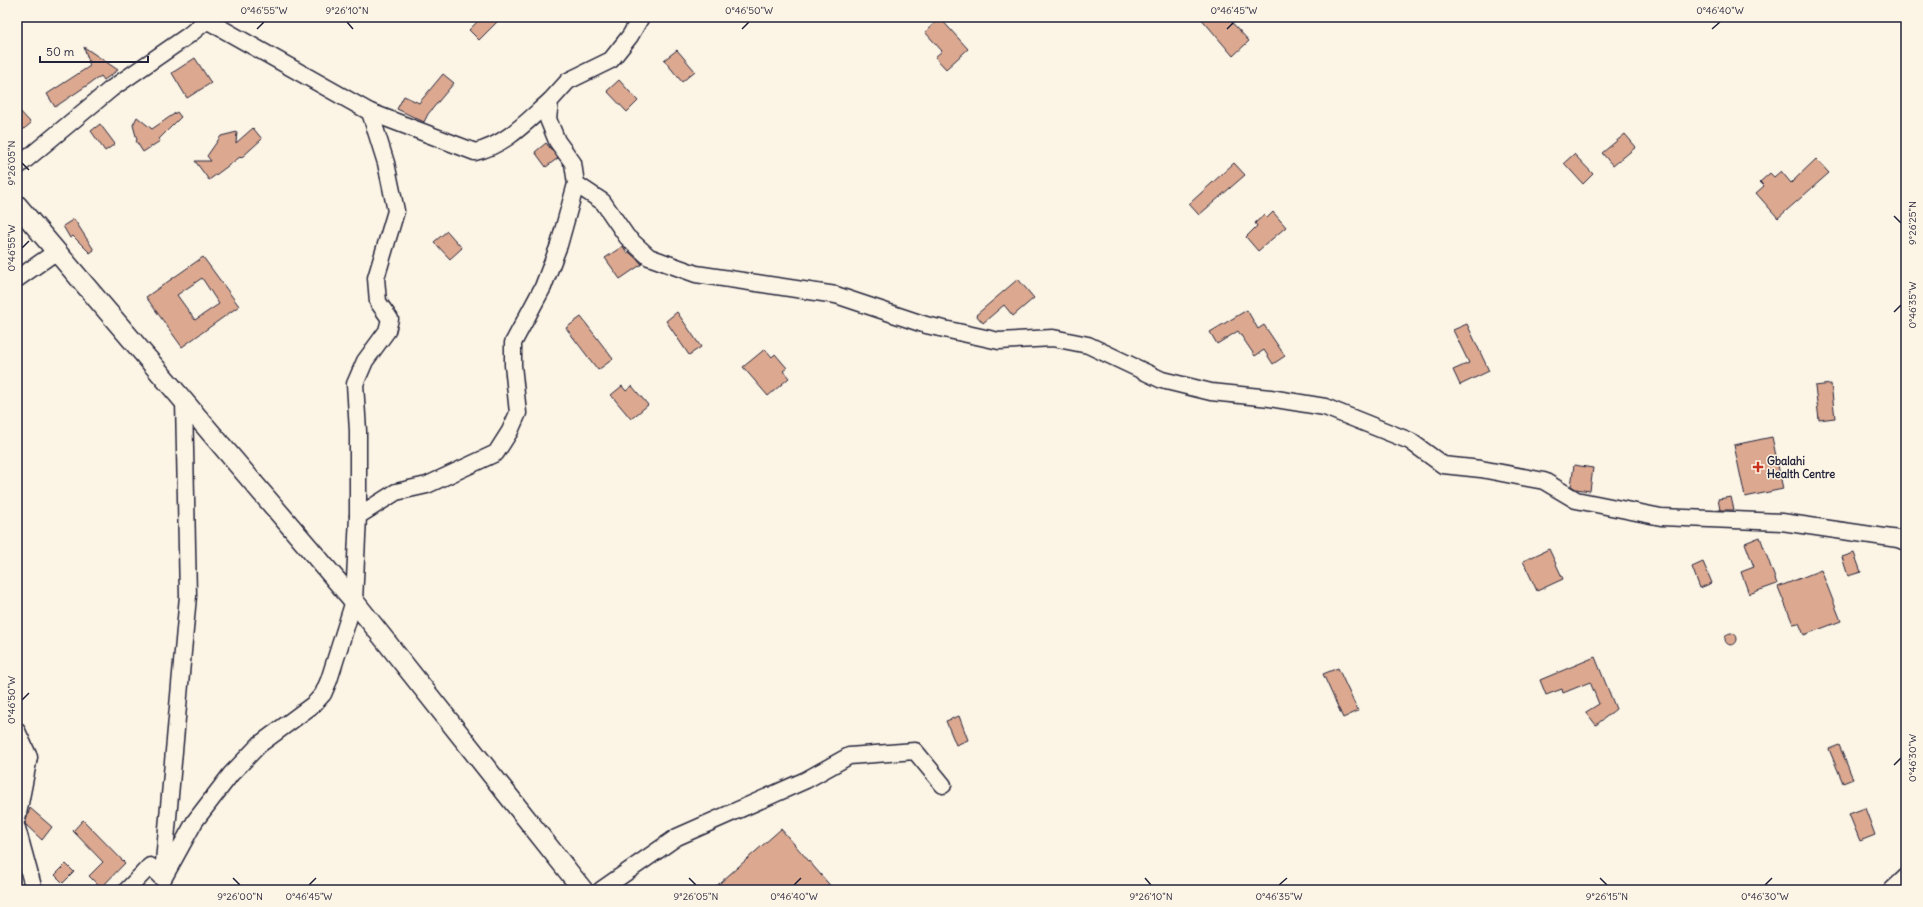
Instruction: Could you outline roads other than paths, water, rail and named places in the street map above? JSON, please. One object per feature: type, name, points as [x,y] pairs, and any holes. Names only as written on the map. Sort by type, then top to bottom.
[{"type":"street","points":[[17,167],[111,89],[207,18],[370,112],[475,152],[490,149],[512,134],[550,101],[568,80],[610,60],[630,36],[641,17]]},
{"type":"street","points":[[358,516],[396,492],[426,485],[496,453],[510,431],[518,413],[513,366],[513,343],[543,288],[559,245],[576,184],[573,163],[558,141],[548,119],[550,101]]},
{"type":"street","points":[[163,879],[195,821],[231,774],[260,744],[314,704],[323,694],[329,680],[354,601],[358,516],[358,431],[355,384],[365,361],[387,331],[390,319],[378,302],[376,278],[396,211],[386,163],[370,112]]},
{"type":"street","points":[[576,184],[603,202],[627,237],[649,257],[696,274],[836,295],[926,325],[999,341],[1054,338],[1088,345],[1162,380],[1211,392],[1270,398],[1325,407],[1410,441],[1444,465],[1481,469],[1544,481],[1576,500],[1662,517],[1782,522],[1898,539],[1906,542]]},
{"type":"street","points":[[17,205],[354,601],[583,890]]},
{"type":"street","points":[[17,279],[57,251]]},
{"type":"street","points":[[163,879],[188,596],[184,400]]},
{"type":"street","points":[[17,733],[29,757],[17,819]]},
{"type":"street","points":[[601,890],[677,836],[806,780],[849,756],[915,751],[943,785]]},
{"type":"street","points":[[17,828],[34,890]]},
{"type":"street","points":[[127,890],[150,866],[163,879]]},
{"type":"street","points":[[1892,890],[1906,877]]},
{"type":"place","name":"Gbalahi Health Centre","points":[[1758,467]]}]
